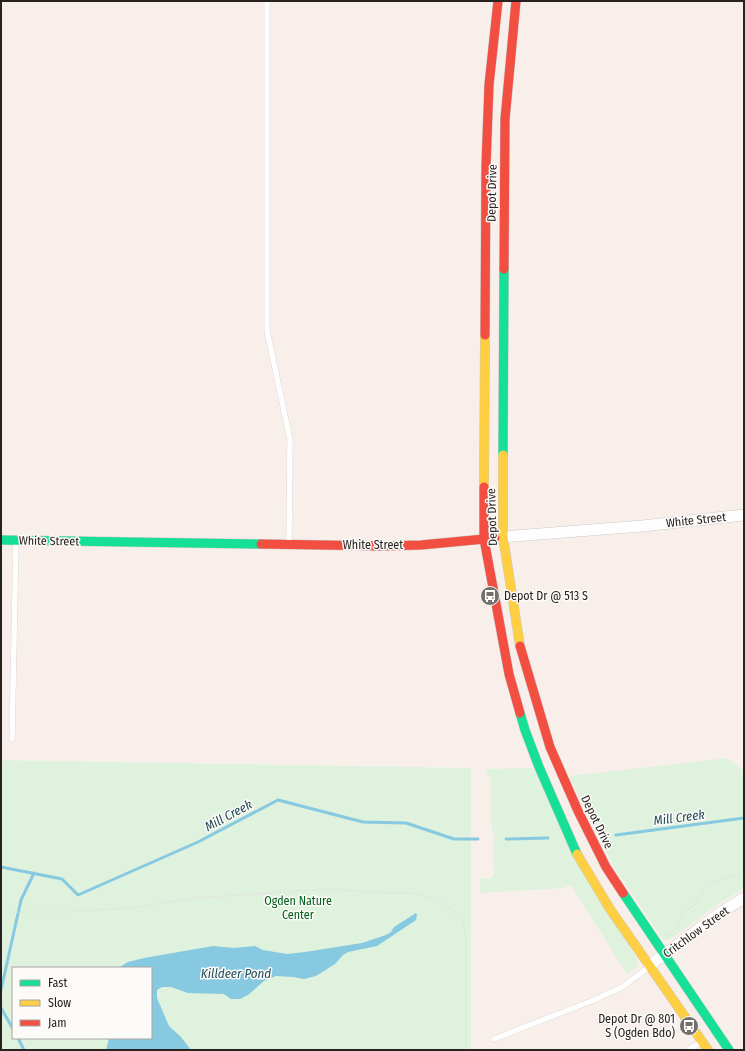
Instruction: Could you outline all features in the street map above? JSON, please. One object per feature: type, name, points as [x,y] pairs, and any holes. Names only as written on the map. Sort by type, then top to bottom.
[{"type":"main road","name":"Depot Drive","points":[[498,1],[489,85],[486,166],[484,539],[509,674],[525,730],[539,767],[574,848],[610,909],[708,1050]]},
{"type":"main road","name":"Depot Drive","points":[[516,1],[505,119],[503,537],[521,653],[550,747],[578,812],[606,867],[729,1050]]},
{"type":"main road","name":"White Street","points":[[1,540],[382,546],[421,545],[503,537]]},
{"type":"street","name":"White Street","points":[[503,537],[642,526],[744,515]]},
{"type":"street","name":"Critchlow Street","points":[[649,966],[720,913],[744,898]]},
{"type":"lane","points":[[267,1],[267,330],[290,440],[289,545]]},
{"type":"lane","points":[[12,739],[16,540]]},
{"type":"lane","points":[[494,1039],[594,1000],[622,987],[649,966]]},
{"type":"lane","points":[[688,1050],[702,1041]]},
{"type":"path","points":[[664,938],[675,930],[685,912],[695,904],[704,890],[712,882],[744,873]]},
{"type":"path","points":[[1,912],[65,912],[123,908],[194,898],[326,889],[386,893],[411,892],[430,897],[456,913],[463,922],[466,937],[466,1050]]},
{"type":"shaded area","points":[[1,1],[744,1],[744,1050],[471,1050],[471,768],[1,760]]},
{"type":"green space","points":[[727,758],[744,771],[744,888],[720,903],[669,940],[663,940],[613,865],[569,776]]},
{"type":"green space","name":"Ogden Nature Center","points":[[1,760],[471,768],[471,1050],[1,1050]]},
{"type":"green space","points":[[533,768],[638,962],[638,966],[627,974],[571,885],[563,888],[480,893],[480,879],[491,878],[494,874],[493,847],[495,837],[491,819],[491,783],[490,777],[485,769]]},
{"type":"water","name":"Killdeer Pond","points":[[416,913],[417,914],[416,920],[377,946],[348,952],[335,964],[316,976],[304,979],[276,976],[264,981],[248,995],[240,999],[231,999],[224,994],[188,993],[171,987],[162,987],[157,990],[157,998],[169,1026],[181,1037],[191,1050],[106,1050],[109,1039],[152,1039],[152,967],[120,967],[128,962],[213,946],[234,948],[255,946],[263,950],[287,954],[305,952],[362,943],[386,935],[391,932],[394,927]]},
{"type":"waterway","name":"Mill Creek","points":[[1,867],[62,879],[78,895],[198,842],[278,800],[363,822],[406,823],[454,839],[478,839]]},
{"type":"waterway","name":"Mill Creek","points":[[616,835],[744,818]]},
{"type":"waterway","name":"Mill Creek","points":[[506,839],[548,838]]},
{"type":"waterway","points":[[1,990],[21,900],[34,873]]},
{"type":"waterway","points":[[1,1008],[12,1027]]},
{"type":"waterway","points":[[18,1039],[24,1050]]},
{"type":"traffic: fast","points":[[503,455],[504,269]]},
{"type":"traffic: fast","points":[[1,540],[261,544]]},
{"type":"traffic: fast","points":[[520,713],[539,767],[577,854]]},
{"type":"traffic: fast","points":[[623,893],[729,1050]]},
{"type":"traffic: slow","points":[[484,487],[485,335]]},
{"type":"traffic: slow","points":[[503,455],[503,537],[520,646]]},
{"type":"traffic: slow","points":[[577,854],[610,909],[708,1050]]},
{"type":"traffic: jam","points":[[485,335],[486,165],[489,85],[498,1]]},
{"type":"traffic: jam","points":[[504,269],[505,119],[516,1]]},
{"type":"traffic: jam","points":[[484,487],[484,539],[509,674],[520,713]]},
{"type":"traffic: jam","points":[[261,544],[383,546],[421,545],[495,538]]},
{"type":"traffic: jam","points":[[520,646],[550,747],[578,811],[606,867],[623,893]]},
{"type":"place","name":"Depot Dr @ 513 S","points":[[490,596]]},
{"type":"place","name":"Depot Dr @ 801 S (Ogden Bdo)","points":[[689,1026]]}]
